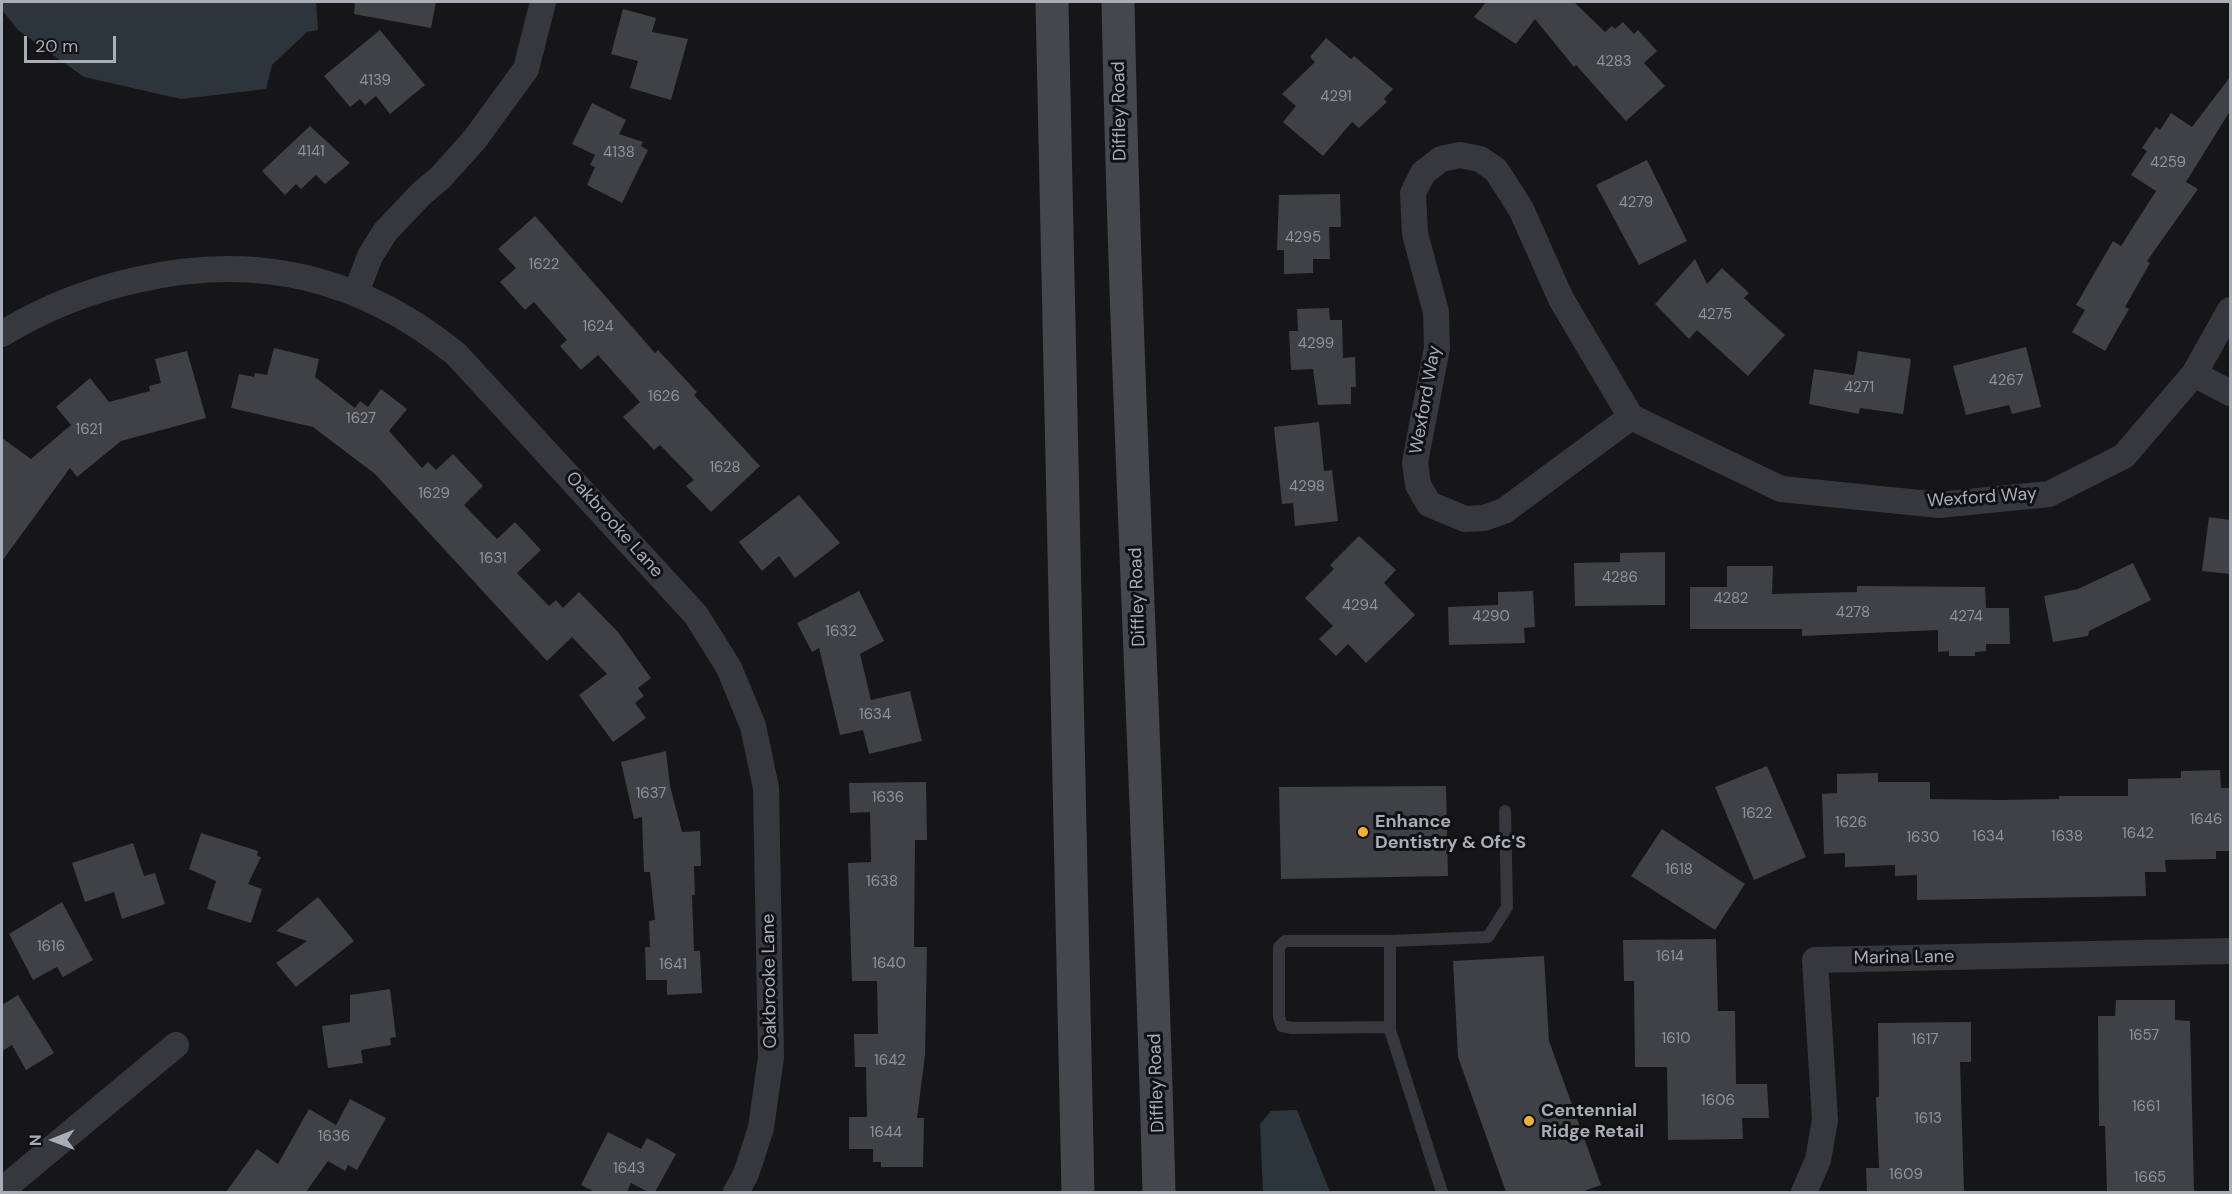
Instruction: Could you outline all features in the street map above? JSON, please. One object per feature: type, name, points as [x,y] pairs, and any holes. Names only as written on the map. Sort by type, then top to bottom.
[{"type":"main road","points":[[1052,2],[1078,1192]]},
{"type":"main road","name":"Diffley Road","points":[[1118,2],[1122,214],[1153,944],[1160,1192]]},
{"type":"street","points":[[356,293],[370,256],[385,232],[421,194],[441,177],[475,139],[526,69],[543,2]]},
{"type":"street","name":"Wexford Way","points":[[1631,417],[1504,511],[1484,518],[1465,519],[1429,504],[1418,485],[1415,462],[1437,348],[1436,312],[1412,214],[1413,193],[1423,173],[1441,159],[1460,155],[1480,159],[1497,170],[1521,209],[1561,299],[1631,417],[1781,489],[1938,505],[2049,494],[2124,456],[2194,374],[2230,310]]},
{"type":"street","name":"Oakbrooke Lane","points":[[2,334],[37,313],[85,293],[167,273],[195,269],[278,272],[356,293],[391,309],[426,330],[484,382],[696,615],[729,668],[753,726],[766,788],[771,1057],[761,1128],[746,1174],[736,1192]]},
{"type":"street","points":[[2194,374],[2230,393]]},
{"type":"street","name":"Marina Lane","points":[[1804,1192],[1818,1160],[1825,1120],[1815,960],[2230,951]]},
{"type":"street","points":[[2,1190],[176,1045]]},
{"type":"lane","points":[[1390,1027],[1292,1028],[1282,1026],[1279,1017],[1279,947],[1285,941],[1390,941],[1488,937],[1507,907],[1505,811]]},
{"type":"lane","points":[[1390,941],[1390,1027],[1442,1192]]},
{"type":"shaded area","points":[[2,2],[316,2],[318,30],[307,32],[272,65],[266,89],[181,99],[84,77],[18,30],[2,10]]},
{"type":"shaded area","points":[[1297,1110],[1330,1192],[1263,1192],[1260,1124],[1271,1111]]},
{"type":"building","points":[[355,2],[436,2],[431,28],[354,14]]},
{"type":"building","points":[[1486,2],[1574,2],[1605,32],[1612,26],[1615,29],[1623,22],[1634,34],[1638,30],[1657,51],[1644,63],[1665,86],[1626,121],[1576,65],[1574,67],[1535,19],[1516,44],[1474,17]]},
{"type":"building","points":[[623,9],[656,18],[652,32],[688,39],[671,100],[630,88],[638,61],[611,54]]},
{"type":"building","points":[[380,30],[425,85],[390,114],[376,96],[365,105],[360,99],[350,107],[324,76]]},
{"type":"building","points":[[1326,38],[1351,59],[1354,56],[1393,89],[1384,99],[1387,102],[1359,128],[1352,122],[1323,156],[1283,122],[1296,106],[1282,94],[1315,62],[1310,57]]},
{"type":"building","points":[[2230,77],[2230,111],[2186,182],[2198,189],[2147,261],[2150,263],[2125,307],[2129,309],[2105,351],[2072,332],[2085,310],[2076,305],[2113,241],[2121,246],[2156,191],[2131,175],[2147,151],[2142,148],[2156,127],[2160,130],[2171,113],[2192,127]]},
{"type":"building","points":[[592,103],[626,120],[619,134],[643,142],[641,146],[648,150],[622,203],[587,185],[595,167],[590,165],[595,155],[572,144]]},
{"type":"building","points":[[310,126],[350,163],[325,184],[316,175],[301,189],[296,184],[285,195],[262,171]]},
{"type":"building","points":[[1647,160],[1687,241],[1639,265],[1596,185]]},
{"type":"building","points":[[1340,194],[1341,227],[1329,227],[1330,259],[1313,259],[1313,273],[1284,274],[1284,250],[1277,250],[1279,195]]},
{"type":"building","points":[[535,216],[655,353],[658,350],[697,392],[694,395],[760,466],[711,512],[686,486],[694,480],[660,445],[654,450],[623,417],[640,402],[598,355],[581,370],[560,346],[567,340],[534,302],[525,310],[500,282],[516,268],[498,249]]},
{"type":"building","points":[[1695,259],[1707,284],[1722,268],[1749,293],[1744,298],[1785,335],[1748,376],[1697,330],[1689,339],[1655,304]]},
{"type":"building","points":[[1329,308],[1330,320],[1342,320],[1343,358],[1355,357],[1356,387],[1351,387],[1351,404],[1318,405],[1313,369],[1291,370],[1289,331],[1298,331],[1297,309]]},
{"type":"building","points":[[2026,347],[2041,407],[2012,414],[2009,405],[1966,415],[1953,366]]},
{"type":"building","points":[[274,348],[319,359],[315,377],[355,408],[360,401],[368,407],[381,389],[407,409],[389,431],[422,468],[428,462],[436,470],[453,454],[483,486],[464,505],[497,539],[515,522],[541,550],[517,573],[549,606],[556,600],[563,608],[579,592],[618,632],[651,678],[638,688],[644,696],[635,703],[646,718],[613,742],[579,695],[607,674],[572,637],[547,661],[375,474],[313,427],[231,408],[239,374],[254,377],[255,373],[267,375]]},
{"type":"building","points":[[187,351],[206,418],[121,441],[77,477],[70,468],[2,561],[2,438],[31,459],[71,425],[56,407],[90,378],[109,402],[150,391],[149,386],[161,383],[155,359]]},
{"type":"building","points":[[1858,351],[1911,359],[1903,414],[1860,408],[1859,414],[1809,404],[1814,369],[1854,375]]},
{"type":"building","points":[[1319,422],[1324,471],[1332,470],[1338,521],[1295,526],[1293,503],[1282,504],[1274,427]]},
{"type":"building","points":[[799,495],[840,543],[795,578],[779,556],[762,571],[739,542]]},
{"type":"building","points":[[2209,517],[2230,520],[2230,574],[2202,571]]},
{"type":"building","points":[[1359,536],[1396,570],[1384,583],[1415,615],[1366,663],[1348,644],[1336,656],[1319,639],[1333,626],[1305,598],[1334,569],[1330,565]]},
{"type":"building","points":[[1665,552],[1665,605],[1575,606],[1574,563],[1620,562],[1620,553]]},
{"type":"building","points":[[2133,563],[2151,600],[2089,631],[2088,636],[2053,642],[2044,596],[2078,589]]},
{"type":"building","points":[[1727,566],[1773,566],[1772,594],[1857,592],[1857,586],[1985,587],[1986,608],[2009,608],[2010,644],[1986,644],[1986,651],[1975,652],[1975,656],[1949,656],[1949,651],[1938,652],[1938,630],[1802,636],[1802,629],[1690,629],[1690,587],[1727,587]]},
{"type":"building","points":[[859,591],[884,641],[860,654],[871,700],[910,691],[922,741],[869,754],[863,730],[840,735],[819,648],[812,652],[797,623]]},
{"type":"building","points":[[1533,591],[1535,627],[1524,628],[1525,643],[1449,645],[1448,607],[1498,605],[1498,592]]},
{"type":"building","points":[[666,751],[670,786],[682,832],[700,831],[701,866],[694,866],[695,895],[692,895],[694,951],[700,951],[702,993],[667,995],[667,980],[646,980],[645,947],[650,947],[649,921],[655,920],[650,872],[644,872],[642,817],[634,819],[621,762]]},
{"type":"building","points":[[1767,766],[1806,857],[1754,880],[1715,787]]},
{"type":"building","points":[[2220,770],[2221,788],[2230,788],[2230,851],[2216,851],[2216,859],[2165,860],[2166,872],[2145,872],[2146,896],[1917,900],[1917,875],[1895,876],[1895,865],[1845,867],[1845,853],[1824,854],[1822,794],[1837,793],[1837,774],[1878,773],[1878,782],[1930,782],[1930,799],[2000,800],[2059,799],[2059,796],[2128,796],[2128,779],[2181,778],[2181,771]]},
{"type":"building","points":[[926,782],[927,840],[915,840],[914,947],[927,947],[925,1055],[917,1118],[924,1118],[923,1167],[881,1167],[881,1162],[873,1162],[873,1149],[849,1149],[849,1117],[867,1117],[866,1067],[855,1067],[854,1034],[878,1034],[877,981],[852,981],[848,863],[871,862],[870,812],[850,813],[849,783]]},
{"type":"building","name":"Enhance Dentistry & Ofc'S","points":[[1446,786],[1448,876],[1281,879],[1279,787]]},
{"type":"building","points":[[1662,829],[1745,884],[1715,930],[1631,876]]},
{"type":"building","points":[[201,833],[258,851],[257,856],[261,857],[248,884],[262,889],[251,923],[207,909],[216,881],[189,869]]},
{"type":"building","points":[[133,843],[144,876],[155,873],[165,904],[122,919],[114,892],[85,902],[72,863]]},
{"type":"building","points":[[318,897],[354,941],[296,987],[276,963],[307,941],[276,931]]},
{"type":"building","points":[[62,902],[93,960],[63,977],[57,967],[33,980],[9,934]]},
{"type":"building","points":[[1716,939],[1718,1011],[1735,1011],[1736,1084],[1767,1084],[1769,1118],[1742,1118],[1743,1139],[1668,1140],[1667,1067],[1635,1067],[1634,981],[1624,981],[1623,940]]},
{"type":"building","name":"Centennial Ridge Retail","points":[[1544,956],[1549,1041],[1601,1185],[1581,1192],[1506,1192],[1458,1057],[1453,961]]},
{"type":"building","points":[[390,989],[396,1037],[390,1038],[391,1045],[361,1050],[363,1063],[328,1068],[322,1026],[350,1022],[350,995]]},
{"type":"building","points":[[18,995],[54,1053],[26,1070],[12,1045],[2,1051],[2,1005]]},
{"type":"building","points":[[2116,1000],[2175,1000],[2175,1020],[2190,1021],[2194,1192],[2107,1192],[2105,1126],[2099,1126],[2098,1016],[2115,1016]]},
{"type":"building","points":[[1971,1022],[1971,1062],[1960,1062],[1964,1192],[1867,1192],[1866,1168],[1879,1168],[1876,1097],[1879,1097],[1878,1023]]},
{"type":"building","points":[[350,1099],[386,1118],[357,1170],[348,1165],[345,1171],[328,1161],[306,1192],[226,1192],[257,1149],[278,1164],[309,1109],[336,1125]]},
{"type":"building","points":[[608,1132],[641,1149],[647,1138],[676,1154],[655,1192],[648,1192],[631,1183],[627,1192],[595,1192],[581,1185]]},
{"type":"place","name":"Enhance Dentistry & Ofc'S","points":[[1363,832]]},
{"type":"place","name":"Centennial Ridge Retail","points":[[1529,1121]]}]
